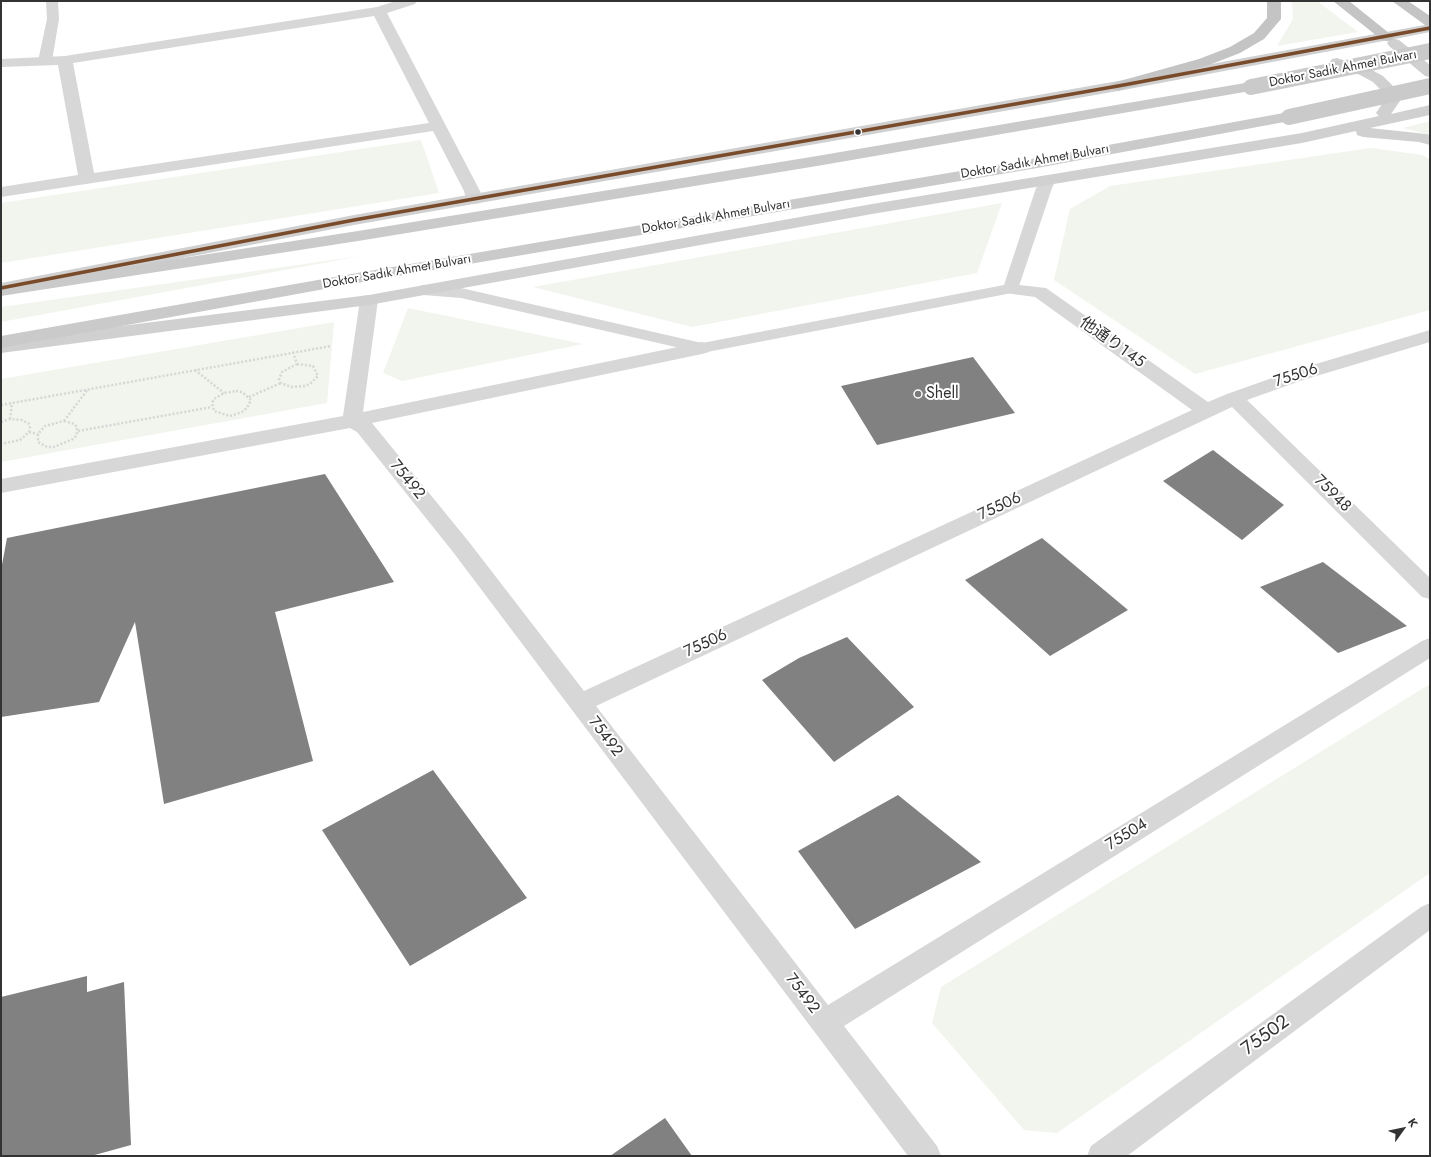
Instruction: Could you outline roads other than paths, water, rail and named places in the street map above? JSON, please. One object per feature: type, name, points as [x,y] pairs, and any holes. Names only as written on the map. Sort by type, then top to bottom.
[{"type":"highway","points":[[1118,86],[1204,62],[1235,50],[1259,36],[1274,19],[1274,1]]},
{"type":"highway","points":[[1340,1],[1387,37]]},
{"type":"highway","points":[[1399,1],[1430,22]]},
{"type":"main road","points":[[1,288],[354,220],[1271,59],[1430,28]]},
{"type":"main road","points":[[1387,37],[1430,72]]},
{"type":"main road","name":"Doktor Sadık Ahmet Bulvarı","points":[[1,291],[389,231],[801,164],[1251,87],[1430,51]]},
{"type":"main road","points":[[1271,59],[1299,57],[1331,60],[1365,72],[1378,79],[1388,90],[1392,101],[1386,111],[1378,117],[1356,127]]},
{"type":"main road","name":"Doktor Sadık Ahmet Bulvarı","points":[[1,342],[363,277],[1044,161],[1289,117],[1430,86]]},
{"type":"main road","points":[[1,347],[369,300],[872,209],[1302,138],[1430,110]]},
{"type":"main road","points":[[1302,138],[1365,132],[1420,137],[1430,140]]},
{"type":"street","points":[[1,63],[65,60],[379,11],[410,1]]},
{"type":"street","points":[[379,11],[472,191],[474,199]]},
{"type":"street","points":[[65,60],[87,179]]},
{"type":"street","points":[[1,192],[438,126]]},
{"type":"street","name":"他通り１４５","points":[[1011,289],[1040,292],[1207,411]]},
{"type":"street","points":[[352,421],[369,300]]},
{"type":"street","name":"75506","points":[[580,703],[1234,398],[1296,376],[1430,336]]},
{"type":"street","points":[[1,486],[352,421],[702,348]]},
{"type":"street","name":"75948","points":[[1234,398],[1430,591]]},
{"type":"street","name":"75492","points":[[352,421],[364,427],[461,547],[926,1156]]},
{"type":"street","name":"75504","points":[[824,1022],[1430,647]]},
{"type":"street","name":"75502","points":[[1102,1156],[1430,915]]},
{"type":"lane","points":[[45,61],[53,19],[52,1]]},
{"type":"lane","points":[[423,290],[461,293],[702,348],[1011,289],[1044,188],[1049,180]]},
{"type":"place","name":"Shell","points":[[918,394]]}]
